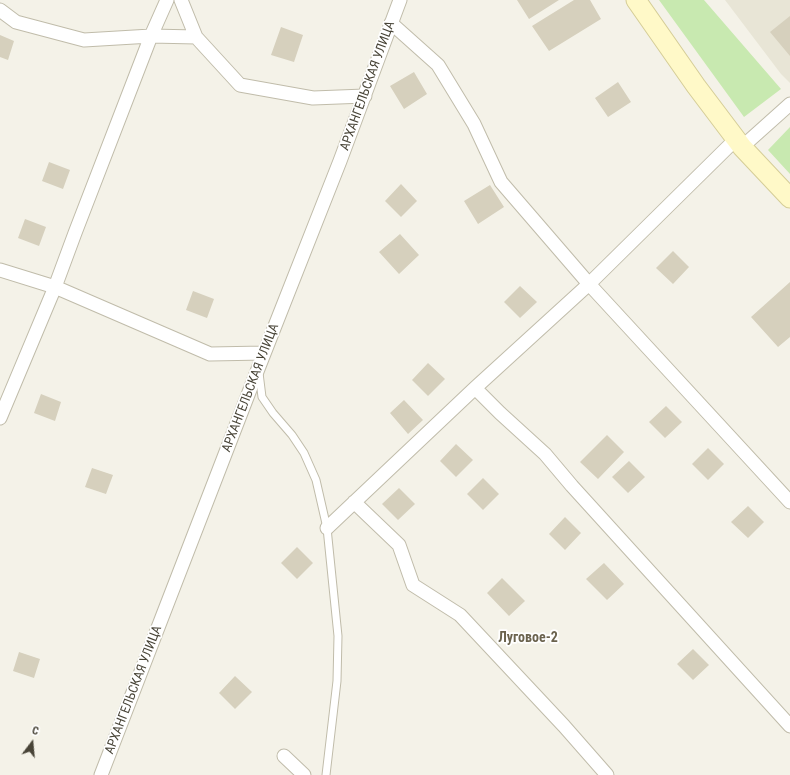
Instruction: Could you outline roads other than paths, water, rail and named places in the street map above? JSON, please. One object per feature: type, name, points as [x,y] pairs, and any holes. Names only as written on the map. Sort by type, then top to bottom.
[{"type":"main road","points":[[636,0],[696,86],[739,143],[790,198]]},
{"type":"street","points":[[0,418],[55,287],[151,36],[167,0]]},
{"type":"street","points":[[181,0],[196,37],[240,85],[313,98],[364,96]]},
{"type":"street","name":"АРХАНГЕЛЬСКАЯ УЛИЦА","points":[[101,775],[340,161],[400,0]]},
{"type":"street","points":[[0,10],[16,22],[84,40],[151,36],[196,37]]},
{"type":"street","points":[[391,23],[438,65],[474,124],[501,182],[589,284],[790,502]]},
{"type":"street","points":[[327,528],[475,388],[589,284],[739,143],[790,104]]},
{"type":"street","points":[[0,270],[55,287],[210,354],[264,353]]},
{"type":"street","points":[[475,388],[500,414],[545,454],[572,486],[790,726]]},
{"type":"street","points":[[354,502],[399,545],[413,585],[460,615],[564,726],[607,775]]},
{"type":"street","points":[[284,756],[304,775]]},
{"type":"lane","points":[[258,369],[262,397],[304,452],[316,480],[327,528],[338,636],[337,681],[326,775]]},
{"type":"district","name":"Луговое-2","points":[[528,638]]}]
